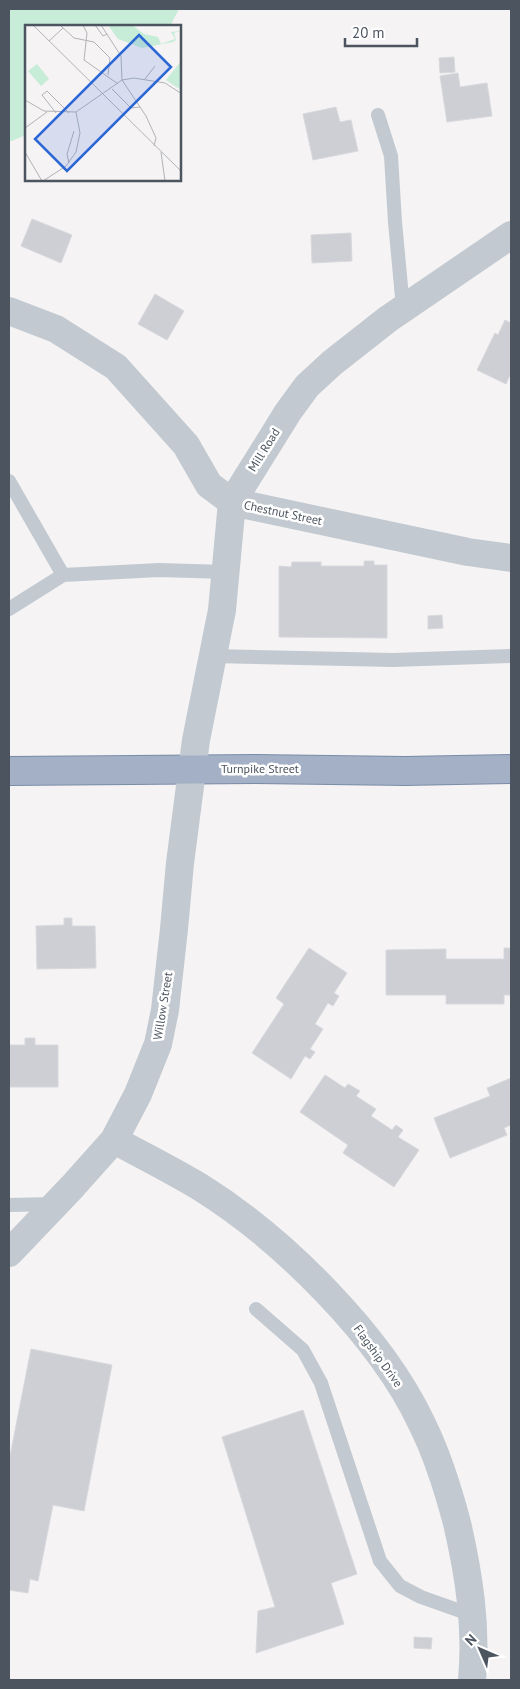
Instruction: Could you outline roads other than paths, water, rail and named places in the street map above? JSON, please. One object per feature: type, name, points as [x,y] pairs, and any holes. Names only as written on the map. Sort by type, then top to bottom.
[{"type":"highway","name":"Turnpike Street","points":[[9,771],[193,769],[405,771],[511,769]]},
{"type":"street","name":"Mill Road","points":[[193,769],[196,740],[222,610],[232,502],[288,412],[307,386],[357,342],[403,308],[511,235]]},
{"type":"street","name":"Chestnut Street","points":[[9,311],[56,329],[116,367],[186,445],[209,485],[232,502],[468,552],[511,558]]},
{"type":"street","name":"Willow Street","points":[[9,1253],[57,1204],[114,1140],[138,1094],[158,1044],[165,1010],[180,863],[193,769]]},
{"type":"street","name":"Flagship Drive","points":[[114,1140],[200,1187],[276,1244],[348,1314],[389,1366],[422,1422],[441,1467],[465,1558],[470,1585],[474,1664],[472,1680]]},
{"type":"lane","points":[[378,115],[391,156],[403,308]]},
{"type":"lane","points":[[9,482],[63,575]]},
{"type":"lane","points":[[9,609],[63,575],[159,570],[226,572]]},
{"type":"lane","points":[[212,656],[393,660],[511,656]]},
{"type":"lane","points":[[9,1205],[57,1204]]},
{"type":"lane","points":[[256,1309],[303,1350],[321,1383],[380,1560],[400,1586],[421,1597],[472,1615]]}]
